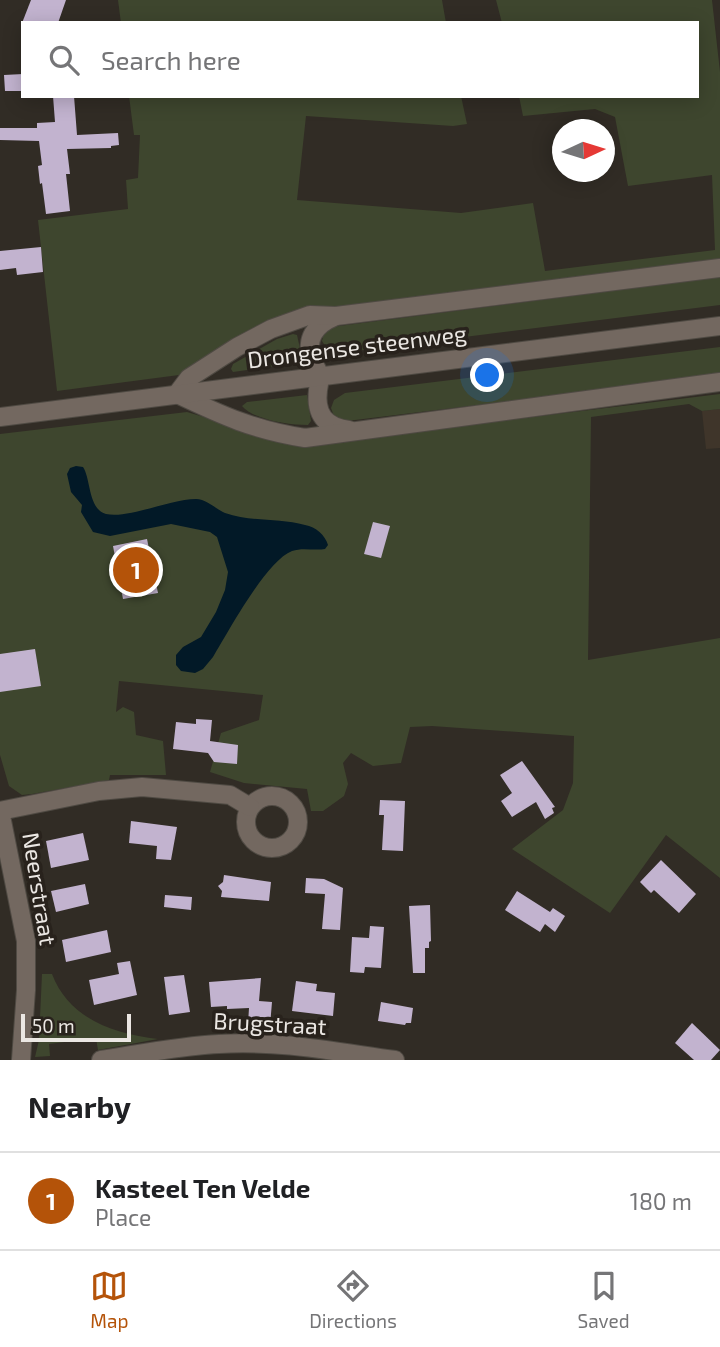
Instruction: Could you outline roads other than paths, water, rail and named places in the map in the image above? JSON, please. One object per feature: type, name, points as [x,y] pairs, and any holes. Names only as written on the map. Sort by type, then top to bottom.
[{"type":"street","points":[[720,268],[336,316],[310,316],[271,329],[237,347],[189,378],[177,394],[234,421],[275,433],[305,438],[720,382]]},
{"type":"street","points":[[336,316],[315,328],[310,338],[310,349],[320,376],[317,406],[320,415],[327,424],[337,429],[349,430]]},
{"type":"street","name":"Drongense steenweg","points":[[0,417],[720,326]]},
{"type":"street","points":[[0,811],[99,791],[142,787],[230,795],[250,807]]},
{"type":"street","name":"Neerstraat","points":[[0,811],[26,940],[21,1060]]},
{"type":"street","name":"Brugstraat","points":[[101,1060],[217,1044],[247,1043],[396,1060]]},
{"type":"water","points":[[83,467],[93,500],[100,511],[106,514],[126,514],[174,502],[200,499],[235,516],[309,526],[322,535],[328,545],[325,549],[292,551],[282,557],[260,582],[203,669],[195,673],[181,671],[176,665],[176,655],[183,647],[201,637],[225,590],[228,572],[217,537],[210,532],[171,524],[110,536],[93,532],[81,512],[82,505],[71,492],[67,474],[70,468]]},
{"type":"place","name":"Kasteel Ten Velde","points":[[136,570]]}]
